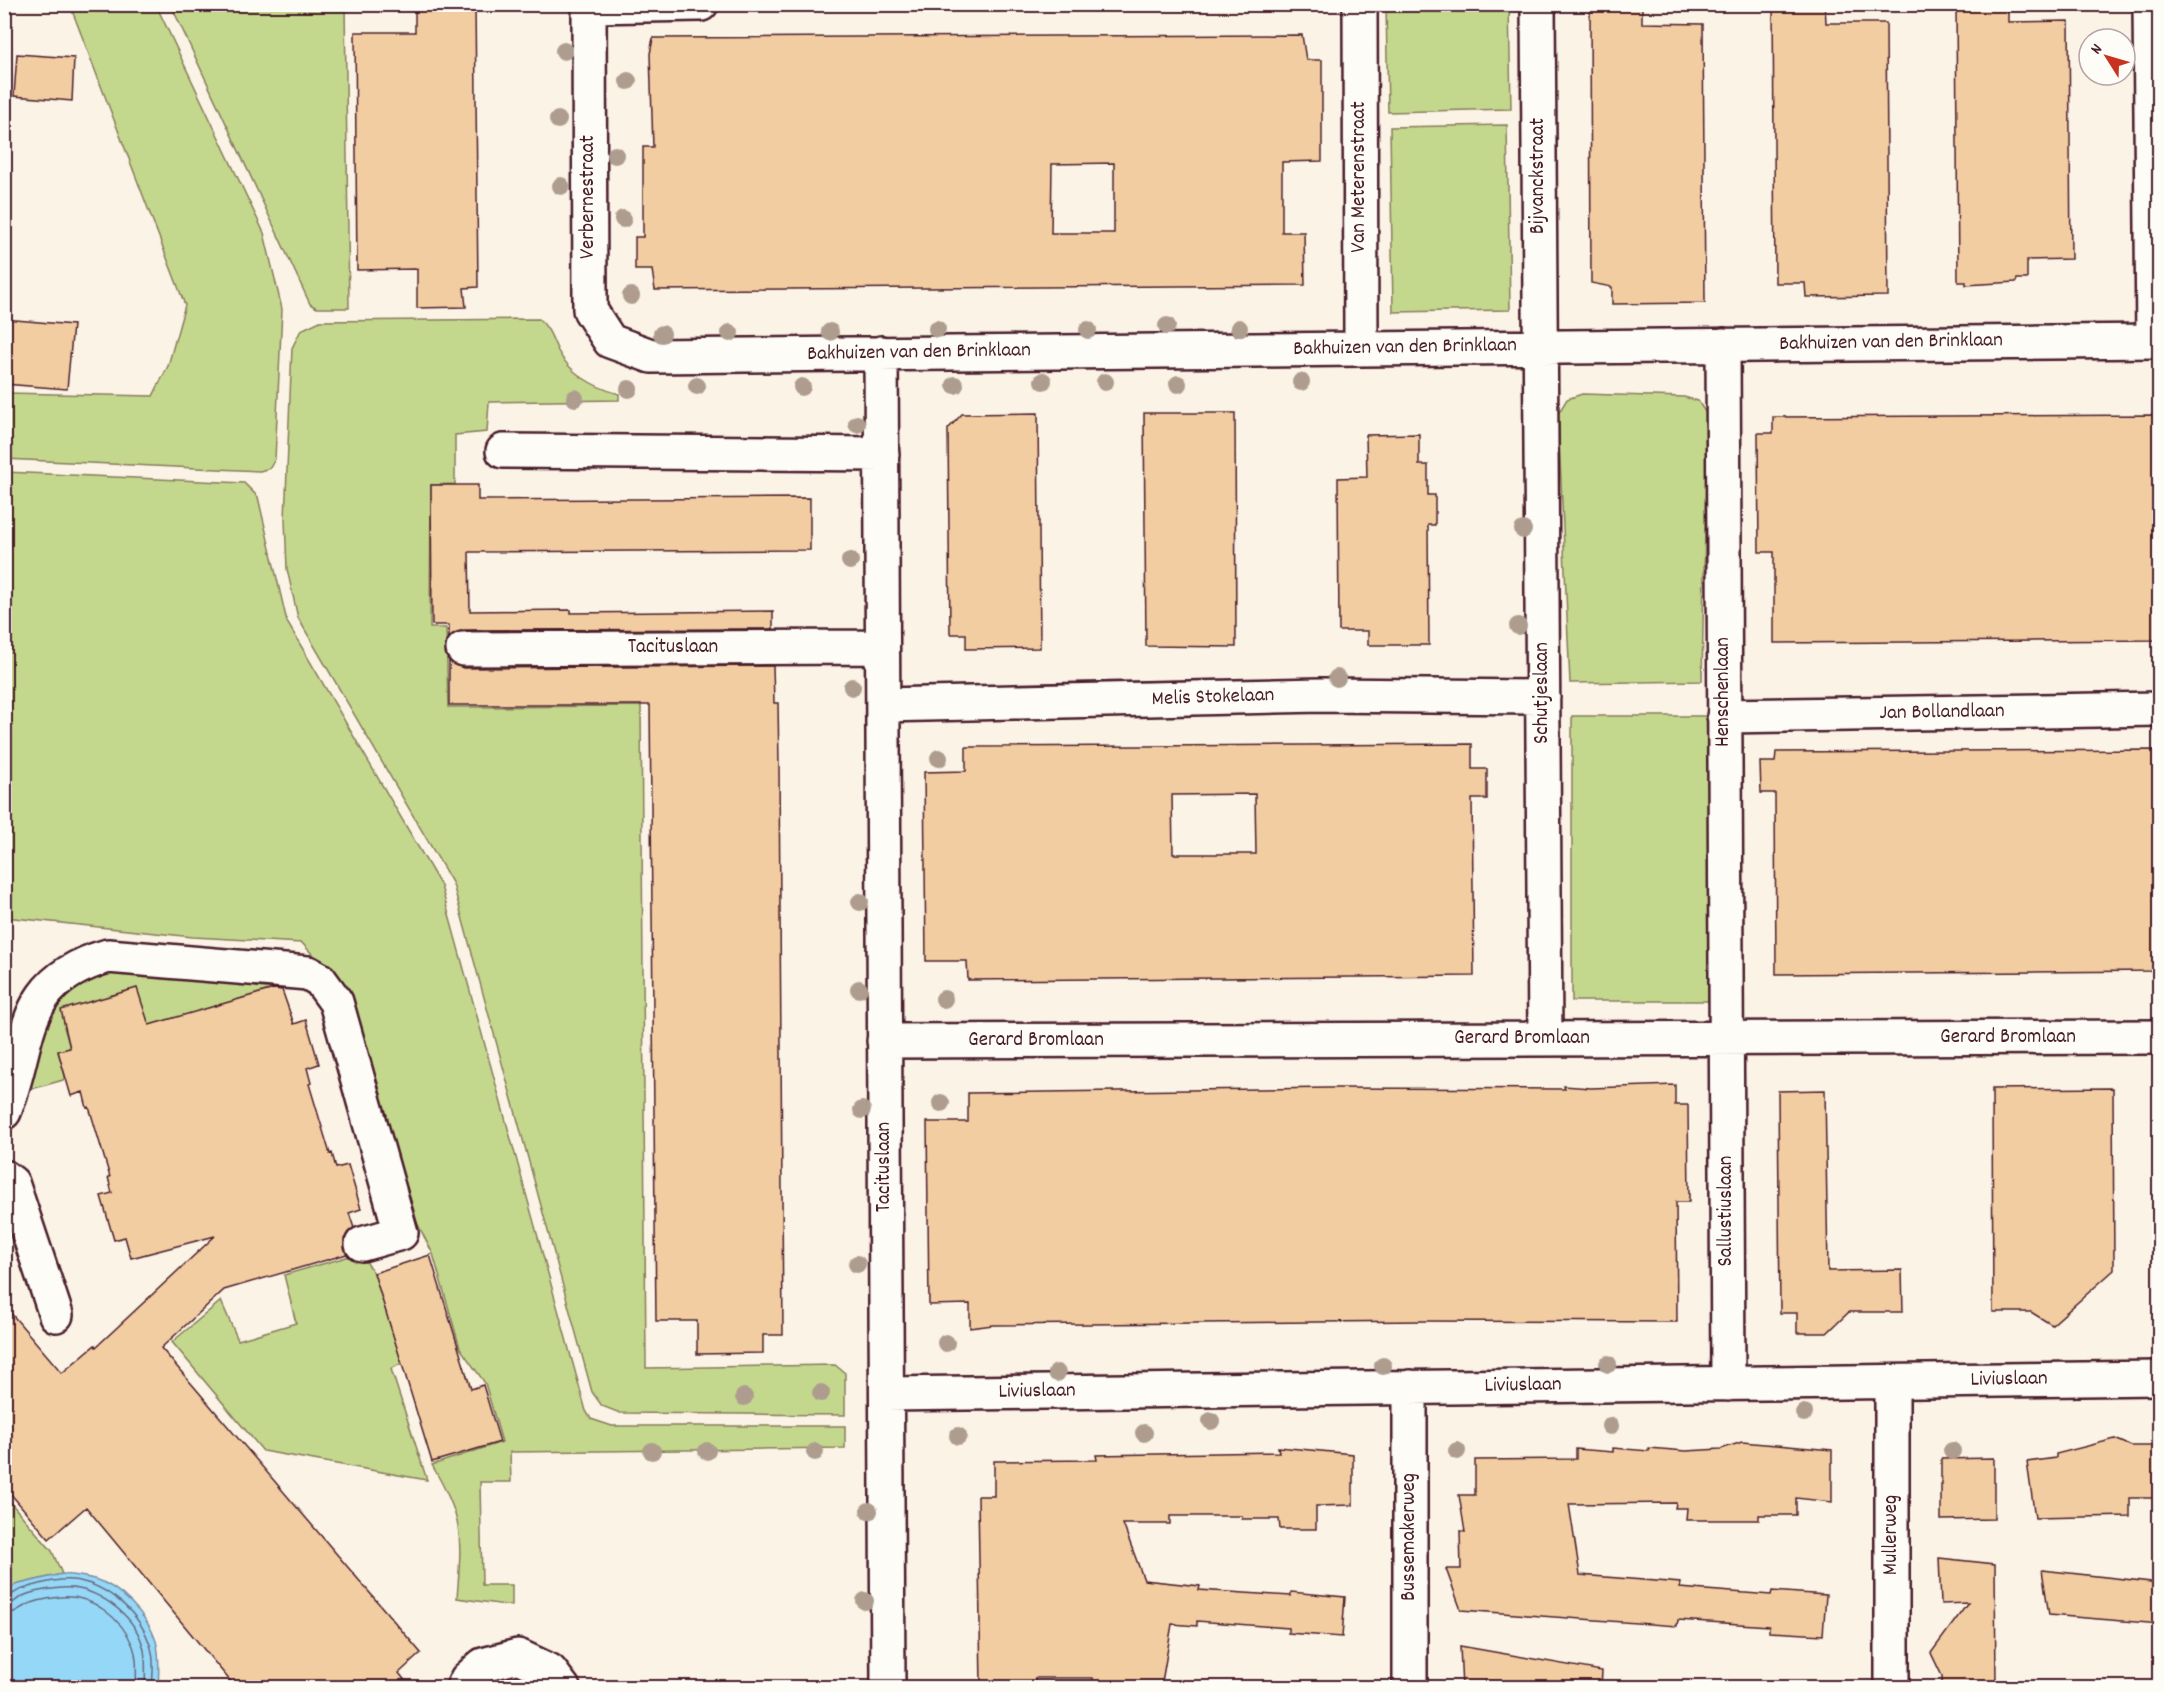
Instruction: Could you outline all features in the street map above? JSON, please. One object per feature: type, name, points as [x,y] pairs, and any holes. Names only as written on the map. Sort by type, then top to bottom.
[{"type":"street","points":[[589,5],[701,4]]},
{"type":"street","name":"Van Meterenstraat","points":[[1360,4],[1361,349]]},
{"type":"street","name":"Bijvanckstraat","points":[[1538,4],[1540,347]]},
{"type":"street","points":[[2150,4],[2156,341]]},
{"type":"street","name":"Verbernestraat","points":[[589,5],[590,310],[610,341],[651,356]]},
{"type":"street","name":"Bakhuizen van den Brinklaan","points":[[651,356],[2156,341]]},
{"type":"street","name":"Henschenlaan","points":[[1723,345],[1726,1039]]},
{"type":"street","name":"Schutjeslaan","points":[[1540,347],[1545,1039]]},
{"type":"street","name":"Tacituslaan","points":[[881,353],[888,1688]]},
{"type":"street","points":[[503,451],[882,454]]},
{"type":"street","name":"Tacituslaan","points":[[463,649],[882,647]]},
{"type":"street","name":"Melis Stokelaan","points":[[883,705],[1322,695],[1543,697]]},
{"type":"street","name":"Jan Bollandlaan","points":[[1724,716],[2160,709]]},
{"type":"street","points":[[4,1112],[31,1014],[44,992],[62,975],[84,963],[108,956],[308,973],[320,980],[336,1002],[401,1233],[362,1244]]},
{"type":"street","name":"Gerard Bromlaan","points":[[884,1041],[2160,1037]]},
{"type":"street","name":"Sallustiuslaan","points":[[1726,1039],[1728,1384]]},
{"type":"street","points":[[4,1177],[12,1183],[56,1315]]},
{"type":"street","name":"Liviuslaan","points":[[887,1394],[2160,1378]]},
{"type":"street","name":"Mullerweg","points":[[1892,1382],[1892,1688]]},
{"type":"street","name":"Bussemakerweg","points":[[1410,1388],[1410,1688]]},
{"type":"street","points":[[463,1688],[467,1678],[483,1665],[518,1656],[550,1671],[563,1688]]},
{"type":"green space","points":[[70,5],[156,5],[264,233],[282,309],[275,459],[270,468],[260,471],[5,459],[5,393],[153,396],[168,366],[185,305]]},
{"type":"green space","points":[[171,5],[345,5],[349,308],[317,308],[310,304]]},
{"type":"green space","points":[[1386,5],[1509,5],[1511,109],[1388,112]]},
{"type":"green space","points":[[1507,125],[1510,310],[1393,312],[1390,127]]},
{"type":"green space","points":[[539,319],[570,367],[592,384],[619,394],[619,400],[489,402],[487,432],[455,435],[455,484],[431,485],[430,628],[446,628],[448,707],[641,706],[646,1368],[835,1365],[845,1373],[845,1415],[620,1413],[602,1406],[592,1392],[453,884],[298,618],[287,569],[285,519],[292,348],[301,330],[320,321]]},
{"type":"green space","points":[[1582,394],[1684,397],[1698,401],[1707,415],[1702,681],[1570,683],[1558,414],[1567,399]]},
{"type":"green space","points":[[5,472],[244,483],[258,497],[287,622],[441,886],[586,1411],[591,1419],[612,1426],[845,1426],[845,1448],[510,1452],[511,1482],[480,1482],[482,1585],[512,1585],[512,1606],[457,1598],[460,1559],[458,1529],[450,1501],[432,1465],[502,1442],[485,1383],[460,1348],[433,1254],[413,1215],[348,993],[302,943],[193,937],[5,917]]},
{"type":"green space","points":[[1572,716],[1709,716],[1708,1001],[1572,1001]]},
{"type":"green space","points":[[101,971],[296,982],[205,1009],[151,1032],[64,1027],[70,1048],[58,1052],[65,1076],[63,1080],[25,1091],[54,998]]},
{"type":"green space","points":[[364,1252],[367,1263],[374,1273],[402,1363],[391,1369],[427,1480],[263,1451],[172,1342],[221,1301],[238,1340],[296,1323],[284,1275]]},
{"type":"green space","points":[[4,1495],[52,1551],[62,1574],[15,1585],[5,1594]]},
{"type":"water","points":[[62,1574],[86,1577],[104,1583],[123,1595],[140,1612],[156,1641],[159,1658],[158,1687],[5,1687],[5,1594],[15,1585]]},
{"type":"building","points":[[415,4],[475,4],[478,287],[464,288],[466,307],[417,308],[417,269],[357,270],[355,32],[415,32]]},
{"type":"building","points":[[1590,4],[1642,4],[1642,23],[1703,24],[1705,303],[1612,304],[1612,287],[1591,283]]},
{"type":"building","points":[[1773,4],[1825,4],[1826,23],[1886,23],[1888,296],[1806,297],[1805,283],[1775,283]]},
{"type":"building","points":[[1956,4],[2008,4],[2008,22],[2069,21],[2071,259],[2027,260],[2027,279],[2017,279],[2016,282],[1966,285],[1966,282],[1958,282]]},
{"type":"building","points":[[1302,35],[1306,60],[1322,60],[1322,161],[1282,162],[1282,232],[1304,232],[1305,285],[655,290],[652,270],[635,270],[635,237],[643,237],[643,147],[653,147],[650,54],[653,38]],"holes":[[[1114,163],[1114,233],[1051,233],[1052,164]]]},
{"type":"building","points":[[17,54],[74,58],[72,101],[14,96]]},
{"type":"building","points":[[4,319],[73,325],[67,389],[4,384]]},
{"type":"building","points":[[1038,413],[1040,648],[966,649],[966,634],[950,634],[948,429],[962,414]]},
{"type":"building","points":[[1144,413],[1235,413],[1236,647],[1146,646]]},
{"type":"building","points":[[2159,415],[2160,640],[1774,643],[1774,552],[1759,552],[1758,433],[1773,433],[1773,417]]},
{"type":"building","points":[[1419,434],[1419,465],[1428,465],[1428,495],[1435,495],[1435,525],[1428,525],[1429,645],[1368,645],[1368,631],[1339,631],[1338,478],[1367,477],[1366,435]]},
{"type":"building","points":[[431,485],[478,485],[478,500],[810,498],[810,550],[469,552],[470,611],[571,610],[571,613],[773,611],[773,629],[463,630],[449,637],[449,625],[432,625]]},
{"type":"building","points":[[449,661],[463,668],[773,666],[774,703],[778,703],[779,766],[783,1335],[763,1335],[763,1353],[697,1354],[697,1321],[656,1321],[650,705],[449,705]]},
{"type":"building","points":[[1472,744],[1472,769],[1487,769],[1487,799],[1472,799],[1474,976],[968,980],[967,961],[926,961],[924,772],[966,771],[966,747]],"holes":[[[1255,794],[1256,854],[1173,854],[1172,795]]]},
{"type":"building","points":[[2160,750],[2160,971],[1776,974],[1775,793],[1761,793],[1760,762],[1775,762],[1776,752]]},
{"type":"building","points":[[137,988],[149,1025],[274,989],[282,990],[294,1024],[306,1020],[319,1064],[307,1068],[311,1083],[309,1084],[330,1154],[332,1153],[336,1168],[348,1165],[361,1209],[349,1213],[354,1228],[344,1239],[347,1254],[224,1290],[161,1348],[421,1653],[399,1673],[411,1688],[236,1688],[86,1507],[49,1539],[4,1486],[4,1305],[62,1373],[95,1345],[96,1347],[215,1236],[131,1258],[125,1237],[114,1240],[101,1196],[112,1193],[108,1177],[110,1177],[83,1092],[71,1096],[58,1051],[70,1048],[61,1010]]},
{"type":"building","points":[[1675,1085],[1675,1105],[1688,1105],[1689,1202],[1676,1202],[1677,1322],[1424,1321],[993,1325],[970,1328],[970,1304],[929,1305],[927,1122],[968,1122],[968,1093],[1329,1088],[1565,1089],[1564,1086],[1591,1088]]},
{"type":"building","points":[[2113,1088],[2114,1270],[2052,1325],[2031,1312],[1993,1312],[1992,1089]]},
{"type":"building","points":[[1825,1090],[1828,1271],[1902,1270],[1903,1312],[1849,1312],[1827,1333],[1797,1333],[1797,1313],[1780,1313],[1778,1091]]},
{"type":"building","points":[[430,1255],[471,1389],[483,1385],[500,1442],[432,1462],[374,1273]]},
{"type":"building","points":[[2115,1439],[2131,1446],[2160,1446],[2160,1498],[2130,1498],[2130,1516],[2035,1518],[2027,1462],[2056,1458],[2056,1454]]},
{"type":"building","points":[[1742,1442],[1832,1450],[1832,1502],[1796,1498],[1796,1515],[1759,1515],[1759,1520],[1686,1520],[1687,1508],[1675,1508],[1676,1503],[1569,1504],[1580,1575],[1681,1583],[1680,1588],[1771,1595],[1772,1591],[1826,1595],[1823,1635],[1769,1632],[1769,1626],[1678,1620],[1677,1626],[1461,1610],[1446,1569],[1461,1569],[1460,1531],[1465,1532],[1459,1495],[1475,1495],[1475,1460],[1576,1459],[1576,1449],[1613,1452],[1613,1448],[1649,1451],[1649,1448],[1686,1451],[1721,1449]]},
{"type":"building","points":[[1278,1447],[1353,1454],[1353,1505],[1316,1506],[1316,1529],[1280,1529],[1279,1519],[1242,1519],[1242,1516],[1170,1516],[1170,1524],[1123,1524],[1144,1580],[1200,1586],[1199,1590],[1291,1596],[1291,1592],[1345,1597],[1342,1637],[1288,1633],[1288,1628],[1197,1621],[1197,1626],[1172,1624],[1161,1688],[1093,1688],[1093,1678],[1035,1678],[1035,1687],[981,1687],[978,1496],[994,1496],[994,1461],[1097,1460],[1096,1455],[1279,1452]]},
{"type":"building","points":[[1994,1458],[1994,1519],[1941,1520],[1941,1459]]},
{"type":"building","points":[[1939,1558],[1995,1564],[1996,1688],[1942,1688],[1942,1676],[1931,1653],[1968,1603],[1941,1604]]},
{"type":"building","points":[[2042,1570],[2160,1583],[2160,1624],[2049,1615]]},
{"type":"building","points":[[1460,1646],[1602,1671],[1601,1688],[1462,1688]]}]
